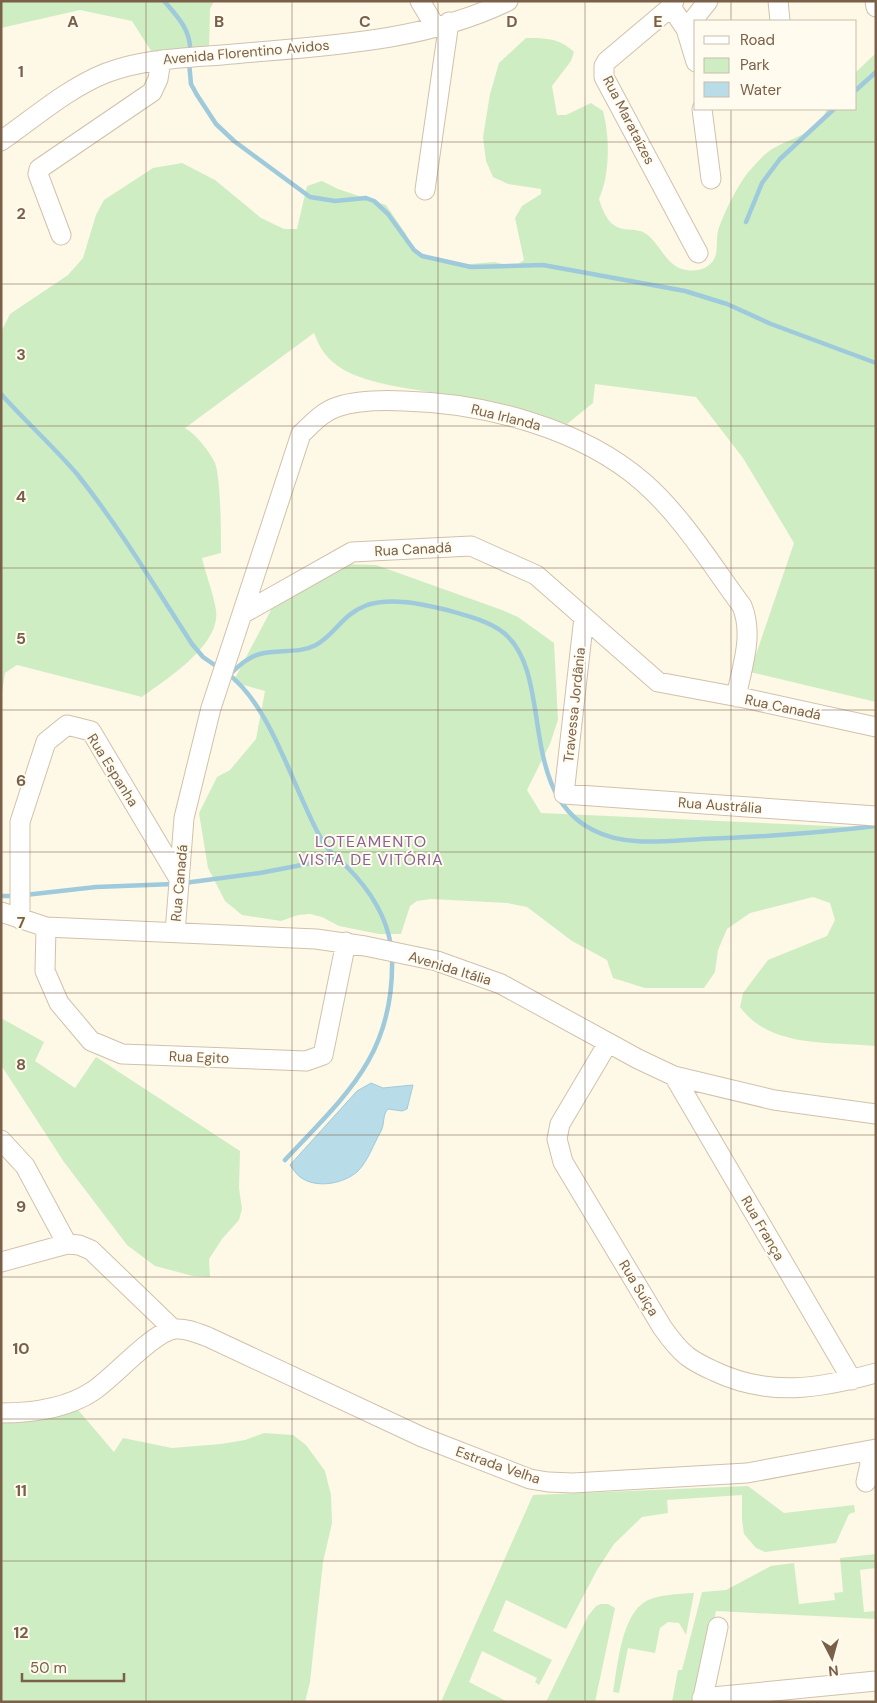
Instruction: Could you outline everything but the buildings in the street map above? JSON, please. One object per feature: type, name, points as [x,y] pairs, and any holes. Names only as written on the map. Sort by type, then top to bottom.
[{"type":"street","points":[[420,1],[442,24],[426,190]]},
{"type":"street","name":"Avenida Florentino Avidos","points":[[1,141],[83,84],[130,65],[394,36],[442,24],[508,1]]},
{"type":"street","points":[[686,29],[708,1]]},
{"type":"street","points":[[778,1],[780,20]]},
{"type":"street","points":[[875,1],[876,7]]},
{"type":"street","points":[[672,4],[686,29],[694,55]]},
{"type":"street","name":"Rua Marataízes","points":[[672,4],[607,62],[604,77],[698,253]]},
{"type":"street","points":[[61,235],[38,174],[39,168],[152,92],[158,79],[175,59]]},
{"type":"street","points":[[702,110],[711,179]]},
{"type":"street","name":"Rua Irlanda","points":[[242,614],[301,434],[318,418],[335,408],[354,403],[434,402],[476,408],[531,422],[582,443],[641,480],[663,501],[742,606],[747,618],[749,631],[736,697]]},
{"type":"street","name":"Rua Canadá","points":[[175,933],[184,818],[211,708],[242,614],[352,552],[471,546],[536,575],[658,682],[876,727]]},
{"type":"street","name":"Travessa Jordânia","points":[[564,794],[584,617]]},
{"type":"street","name":"Rua Espanha","points":[[20,919],[20,822],[46,742],[68,725],[91,730],[179,879]]},
{"type":"street","name":"Rua Austrália","points":[[564,794],[876,816]]},
{"type":"street","name":"Avenida Itália","points":[[1,912],[46,927],[286,936],[346,942],[437,961],[481,975],[536,1002],[608,1043],[674,1076],[774,1100],[876,1114]]},
{"type":"street","name":"Rua Egito","points":[[46,927],[45,971],[59,1003],[91,1041],[122,1054],[306,1061],[323,1055],[346,942]]},
{"type":"street","name":"Rua Suíça","points":[[608,1043],[560,1124],[558,1147],[563,1162],[662,1326],[687,1356],[701,1365],[742,1382],[780,1388],[823,1386],[876,1373]]},
{"type":"street","name":"Rua França","points":[[674,1076],[852,1380]]},
{"type":"street","points":[[1,1140],[25,1166],[67,1244]]},
{"type":"street","points":[[1,1262],[67,1244],[79,1245],[91,1250],[173,1329],[152,1341],[93,1392],[67,1405],[20,1413],[1,1413]]},
{"type":"street","name":"Estrada Velha","points":[[173,1329],[191,1330],[208,1337],[422,1437],[530,1479],[573,1483],[747,1473],[872,1450]]},
{"type":"street","points":[[866,1482],[872,1450]]},
{"type":"street","points":[[718,1627],[702,1700],[876,1681]]},
{"type":"green space","points":[[1,1],[214,1],[210,9],[209,50],[153,54],[132,21],[80,10],[1,28]]},
{"type":"green space","points":[[526,38],[558,41],[574,52],[571,61],[552,86],[557,115],[566,115],[591,103],[603,111],[607,132],[608,156],[603,189],[599,199],[605,213],[617,227],[638,230],[651,238],[673,264],[683,269],[696,270],[707,266],[715,257],[720,224],[747,173],[768,152],[812,129],[818,124],[826,110],[857,110],[857,71],[876,53],[876,702],[750,672],[794,543],[743,458],[696,397],[595,384],[593,403],[567,424],[498,404],[366,379],[341,368],[331,361],[314,333],[185,428],[202,444],[215,463],[220,493],[221,553],[202,558],[215,603],[215,623],[210,636],[201,648],[178,671],[142,697],[17,665],[5,673],[1,700],[1,332],[10,314],[68,275],[83,258],[96,215],[104,200],[153,168],[182,163],[215,180],[261,218],[284,229],[297,229],[307,186],[322,181],[338,189],[386,205],[406,234],[411,247],[431,260],[458,265],[495,262],[514,267],[524,260],[515,218],[522,206],[541,194],[541,189],[508,184],[493,177],[486,161],[483,137],[490,94],[499,63]]},
{"type":"green space","points":[[339,564],[376,565],[502,610],[518,617],[554,643],[558,720],[550,744],[527,790],[541,813],[876,828],[876,1046],[821,1043],[785,1036],[768,1030],[753,1021],[740,1007],[743,993],[768,960],[827,936],[835,920],[830,903],[813,897],[750,913],[727,929],[718,950],[715,972],[704,988],[645,988],[613,978],[607,960],[572,941],[527,907],[507,903],[431,899],[417,901],[410,906],[401,934],[379,934],[339,926],[322,917],[310,914],[298,915],[281,921],[242,915],[225,901],[208,868],[199,813],[217,777],[230,770],[256,739],[265,691],[233,682],[272,608]]},
{"type":"green space","points":[[1,1018],[44,1042],[35,1061],[75,1088],[96,1057],[240,1151],[239,1188],[242,1209],[239,1220],[222,1239],[209,1259],[210,1277],[193,1276],[155,1266],[127,1245],[64,1162],[1,1065]]},
{"type":"green space","points":[[79,1411],[114,1452],[123,1438],[172,1448],[221,1444],[245,1440],[264,1433],[293,1435],[306,1445],[325,1471],[331,1495],[332,1523],[323,1562],[310,1682],[305,1702],[1,1702],[1,1417]]},
{"type":"green space","points":[[748,1486],[784,1513],[854,1505],[855,1512],[849,1514],[836,1543],[765,1552],[756,1548],[744,1534],[742,1495],[667,1500],[668,1513],[642,1517],[614,1544],[597,1570],[566,1629],[506,1600],[493,1631],[552,1660],[539,1685],[535,1682],[537,1678],[482,1651],[469,1682],[508,1702],[441,1702],[533,1495]]},
{"type":"green space","points":[[876,1554],[876,1568],[860,1570],[864,1612],[876,1611],[876,1619],[716,1611],[698,1702],[672,1702],[678,1670],[682,1670],[702,1592],[726,1590],[771,1566],[794,1563],[799,1604],[835,1600],[834,1593],[843,1592],[840,1558]]},
{"type":"green space","points":[[694,1593],[686,1635],[679,1623],[668,1622],[660,1628],[655,1653],[628,1648],[619,1693],[613,1692],[622,1641],[632,1616],[639,1607],[648,1600],[659,1597]]},
{"type":"green space","points":[[608,1604],[615,1608],[595,1702],[546,1702],[588,1616],[596,1606]]},
{"type":"water","points":[[371,1083],[383,1088],[413,1085],[407,1109],[402,1111],[388,1109],[382,1128],[368,1157],[362,1167],[352,1175],[338,1182],[322,1184],[307,1181],[300,1177],[290,1165],[357,1091]]},
{"type":"waterway","points":[[164,1],[186,31],[189,38],[190,54]]},
{"type":"waterway","points":[[189,62],[191,84],[197,95],[216,124],[234,141],[310,197],[335,201],[366,198],[374,201],[388,214],[414,250],[422,256],[471,267],[543,265],[685,291],[727,304],[771,324],[876,363]]},
{"type":"waterway","points":[[857,89],[876,72]]},
{"type":"waterway","points":[[746,222],[762,183],[780,159],[833,110]]},
{"type":"waterway","points":[[1,394],[59,454],[93,494],[123,536],[192,644],[203,657],[219,668]]},
{"type":"waterway","points":[[230,674],[256,655],[303,650],[316,645],[329,636],[351,614],[367,605],[397,601],[437,608],[469,616],[491,625],[504,633],[519,652],[529,676],[544,762],[554,789],[569,812],[593,830],[618,839],[660,842],[832,831],[876,826]]},
{"type":"waterway","points":[[227,673],[243,688],[270,728],[312,822],[325,845],[355,875],[369,893],[381,913],[389,934],[391,946]]},
{"type":"waterway","points":[[184,883],[260,873],[338,858]]},
{"type":"waterway","points":[[25,895],[96,887],[174,884]]},
{"type":"waterway","points":[[1,896],[15,896]]},
{"type":"waterway","points":[[285,1160],[347,1092],[363,1070],[376,1046],[385,1020],[391,990],[392,956]]},
{"type":"district","name":"LOTEAMENTO VISTA DE VITÓRIA","points":[[371,850]]}]
